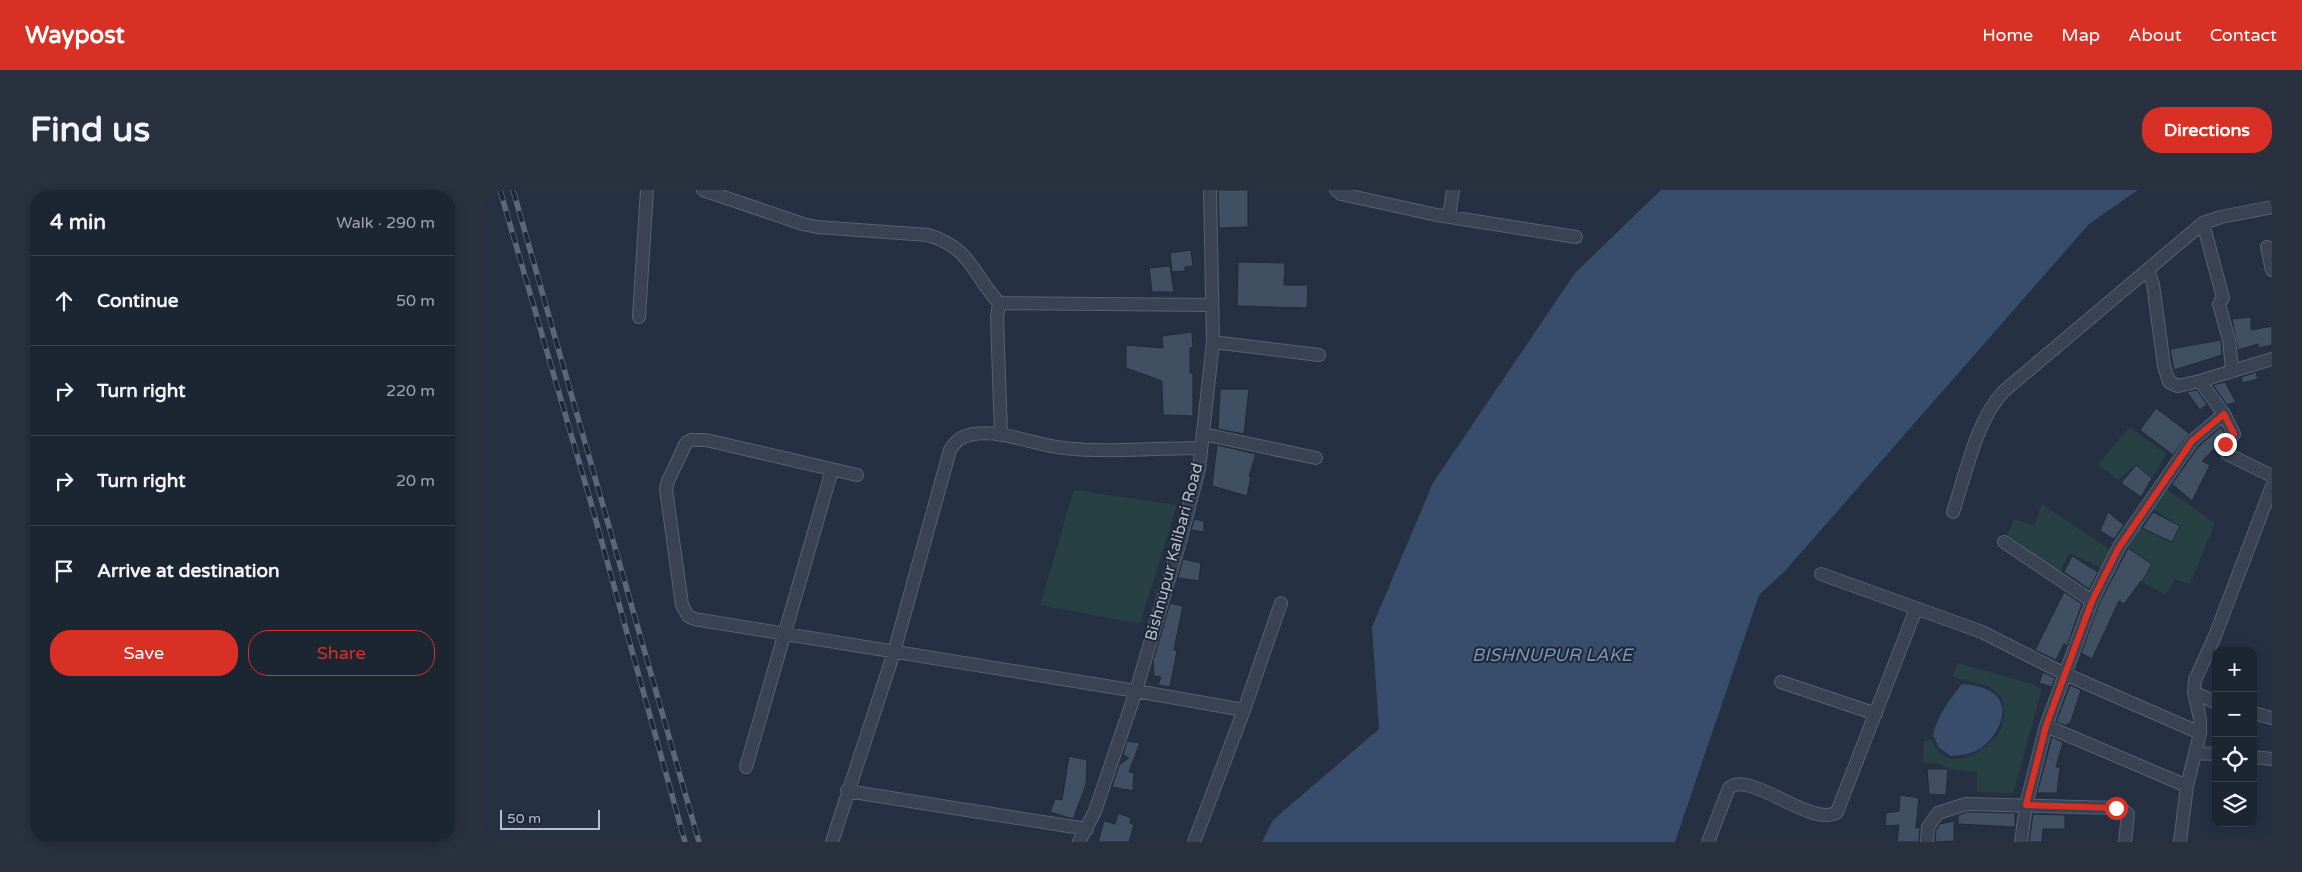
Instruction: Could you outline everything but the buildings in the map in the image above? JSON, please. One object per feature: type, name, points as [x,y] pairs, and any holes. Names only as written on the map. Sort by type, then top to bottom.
[{"type":"street","points":[[639,318],[647,190]]},
{"type":"street","points":[[703,190],[727,194],[787,220],[817,227],[928,236],[946,241],[957,248],[999,303],[997,316],[1001,435]]},
{"type":"street","name":"Bishnupur Kalibari Road","points":[[1079,842],[1095,811],[1136,690],[1194,491],[1203,434],[1213,342],[1210,190]]},
{"type":"street","points":[[1336,190],[1341,194],[1449,217],[1576,237]]},
{"type":"street","points":[[1449,217],[1453,190]]},
{"type":"street","points":[[1953,512],[1983,421],[1995,400],[2203,223],[2221,217],[2272,206]]},
{"type":"street","points":[[2203,223],[2223,298],[2219,304],[2229,340],[2232,370]]},
{"type":"street","points":[[2267,247],[2272,270]]},
{"type":"street","points":[[2148,271],[2153,284],[2165,366],[2169,382],[2173,385],[2178,386],[2200,381],[2272,359]]},
{"type":"street","points":[[999,303],[1212,305]]},
{"type":"street","points":[[1213,342],[1319,355]]},
{"type":"street","points":[[2200,381],[2224,414],[2234,434],[2225,444],[2227,454],[2272,476]]},
{"type":"street","points":[[2021,842],[2026,805],[2046,726],[2092,601],[2120,545],[2192,441],[2224,414]]},
{"type":"street","points":[[832,842],[847,791],[894,652],[950,450],[955,441],[963,436],[975,434],[1001,435],[1076,450],[1201,448]]},
{"type":"street","points":[[1203,434],[1316,458]]},
{"type":"street","points":[[857,476],[697,440],[686,443],[668,481],[667,494],[682,605],[688,616],[694,619],[1136,690],[1244,710]]},
{"type":"street","points":[[746,767],[832,470]]},
{"type":"street","points":[[2180,842],[2187,786],[2199,734],[2199,719],[2194,692],[2197,673],[2229,601],[2272,486]]},
{"type":"street","points":[[2004,542],[2092,601]]},
{"type":"street","points":[[1821,574],[1982,632],[2065,674],[2199,734]]},
{"type":"street","points":[[1194,842],[1244,710],[1281,603]]},
{"type":"street","points":[[1708,842],[1729,788],[1733,785],[1741,784],[1824,816],[1837,812],[1916,609]]},
{"type":"street","points":[[1781,682],[1876,714]]},
{"type":"street","points":[[2194,692],[2212,701]]},
{"type":"street","points":[[2257,715],[2272,718]]},
{"type":"street","points":[[2046,726],[2187,786]]},
{"type":"street","points":[[2195,752],[2212,754]]},
{"type":"street","points":[[2257,757],[2272,759]]},
{"type":"street","points":[[847,791],[1087,829]]},
{"type":"street","points":[[1927,842],[1928,828],[1938,813],[1966,804],[2108,806],[2123,810],[2128,814],[2125,842]]},
{"type":"green space","points":[[2130,427],[2166,454],[2152,478],[2136,465],[2118,480],[2098,464]]},
{"type":"green space","points":[[2165,488],[2215,523],[2190,584],[2175,579],[2166,595],[2142,582],[2152,564],[2125,546],[2137,526],[2172,541],[2180,526],[2151,508]]},
{"type":"green space","points":[[1074,490],[1177,505],[1140,624],[1040,605]]},
{"type":"green space","points":[[2042,504],[2111,550],[2102,568],[2069,553],[2060,573],[2007,535],[2015,519],[2034,526]]},
{"type":"green space","points":[[1958,663],[2032,684],[2042,689],[2013,793],[1977,792],[1977,772],[1948,769],[1938,763],[1923,763],[1924,741],[1932,739],[1937,749],[1943,755],[1953,759],[1961,759],[1985,747],[1997,735],[2003,725],[2002,698],[1989,686],[1952,677]]},
{"type":"water","name":"BISHNUPUR LAKE","points":[[1661,190],[2138,190],[2089,224],[1785,571],[1759,595],[1675,842],[1262,842],[1273,820],[1379,729],[1372,627],[1433,483],[1575,273]]},
{"type":"water","points":[[1962,684],[1978,686],[1993,693],[2000,701],[2002,716],[1992,738],[1980,749],[1968,754],[1951,756],[1939,748],[1933,735],[1945,708]]},
{"type":"railway","points":[[500,190],[591,503],[685,842]]},
{"type":"railway","points":[[513,190],[699,842]]},
{"type":"route","points":[[2116,808],[2108,806],[2026,805],[2046,726],[2092,601],[2120,545],[2192,441],[2224,414],[2234,434],[2225,444]]}]
